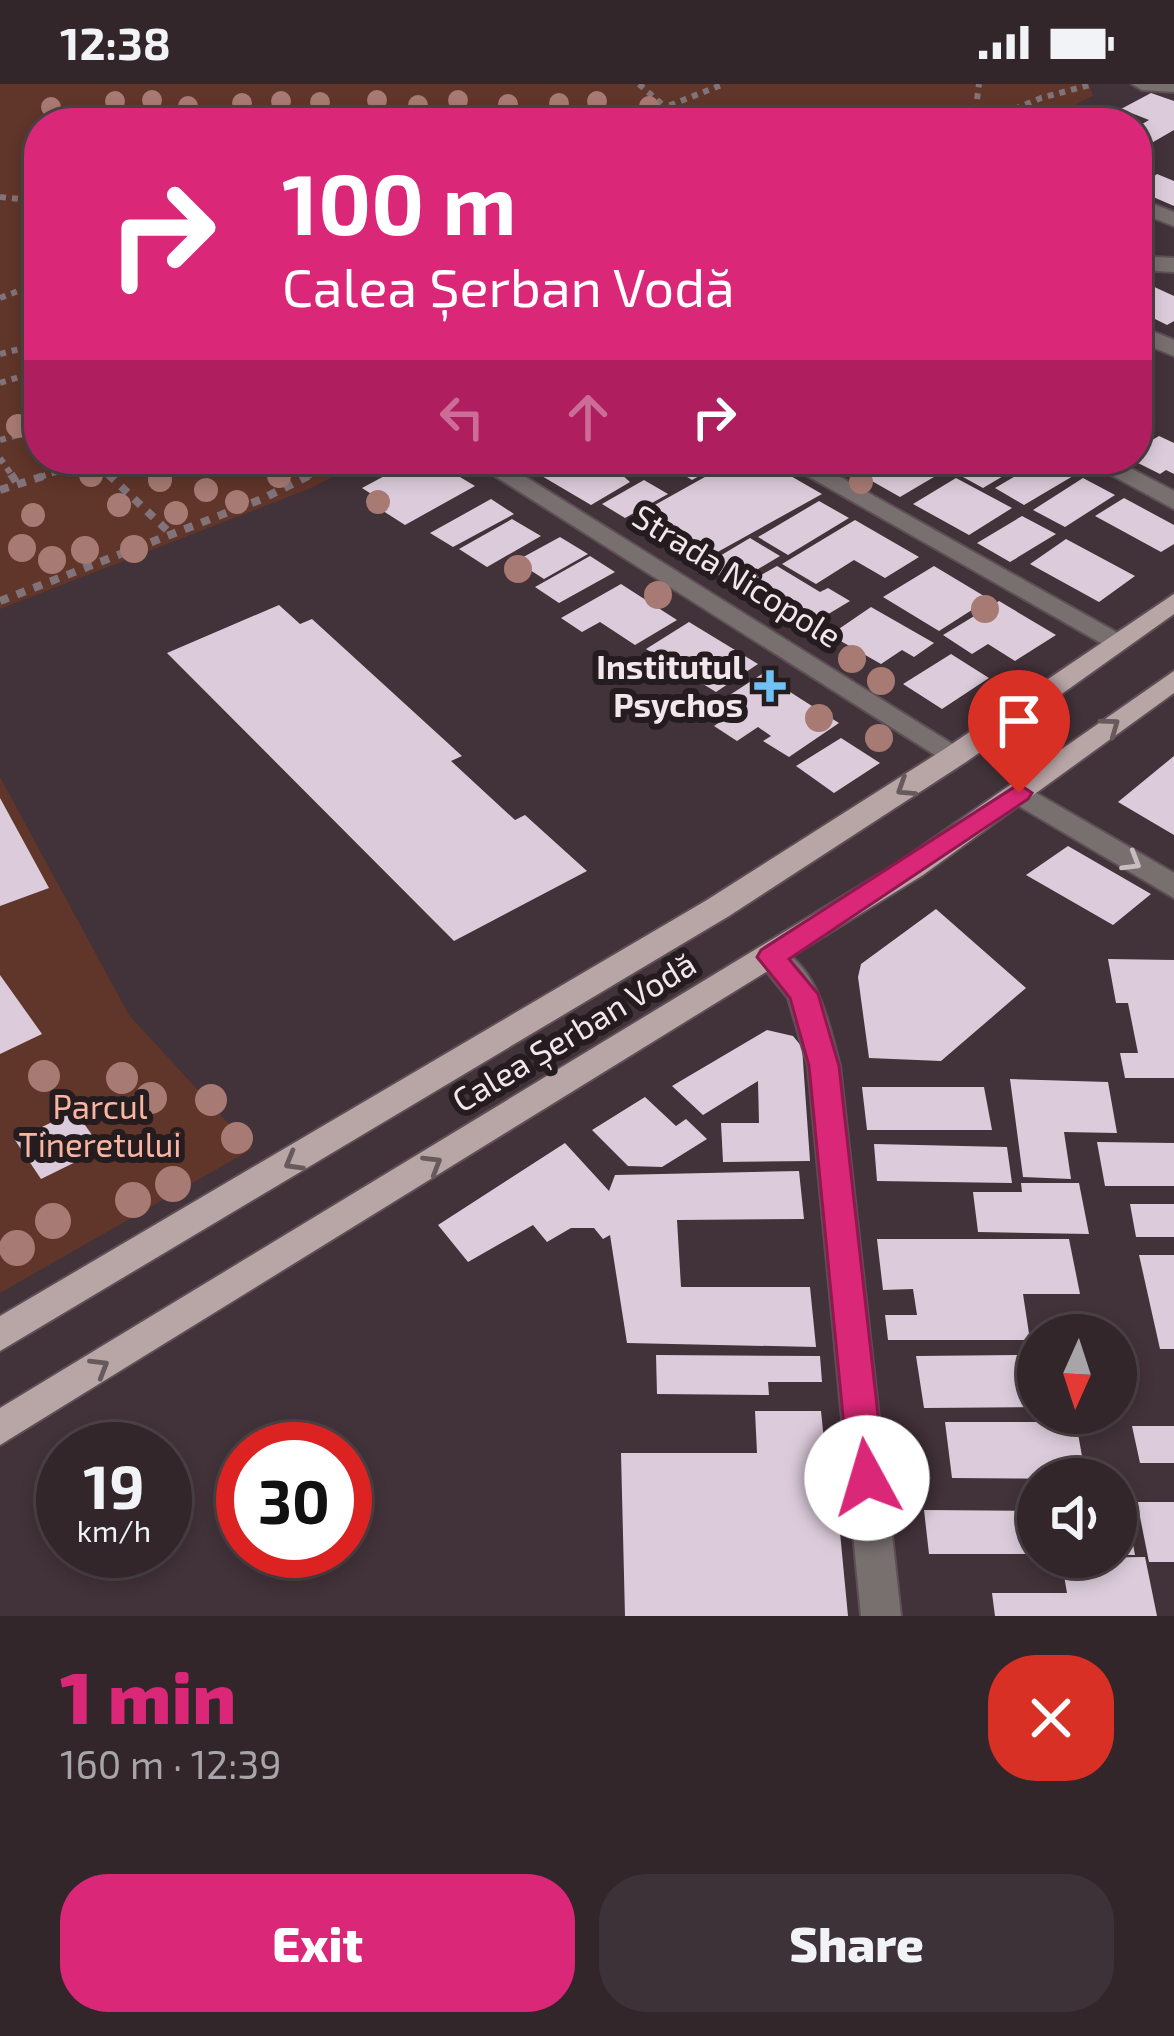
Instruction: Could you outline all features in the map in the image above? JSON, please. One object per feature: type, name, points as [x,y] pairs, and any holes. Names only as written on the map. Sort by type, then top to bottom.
[{"type":"main road","name":"Calea Șerban Vodă","points":[[0,1334],[480,1052],[956,755],[1174,602]]},
{"type":"main road","name":"Calea Șerban Vodă","points":[[0,1428],[771,957],[1019,793],[1174,680]]},
{"type":"street","points":[[1142,84],[1174,86]]},
{"type":"street","name":"Strada Nicopole","points":[[504,474],[956,755]]},
{"type":"street","points":[[817,474],[1118,641]]},
{"type":"street","points":[[1123,474],[1174,501]]},
{"type":"street","points":[[1019,793],[1174,887]]},
{"type":"street","points":[[771,957],[803,994],[824,1066],[881,1616]]},
{"type":"path","points":[[639,84],[668,108]]},
{"type":"path","points":[[659,108],[724,84]]},
{"type":"path","points":[[1016,108],[1093,84]]},
{"type":"path","points":[[0,458],[18,484]]},
{"type":"path","points":[[0,490],[51,474]]},
{"type":"path","points":[[111,474],[171,534]]},
{"type":"path","points":[[0,601],[262,499],[313,474]]},
{"type":"green space","points":[[0,84],[1089,84],[1093,96],[1069,108],[24,108],[24,474],[338,474],[0,609]]},
{"type":"green space","name":"Parcul Tineretului","points":[[0,777],[129,1015],[252,1149],[0,1293]]},
{"type":"building","points":[[1151,93],[1174,101],[1174,130],[1152,143],[1152,108],[1123,108]]},
{"type":"building","points":[[1157,174],[1174,181],[1174,206],[1152,196],[1152,178]]},
{"type":"building","points":[[1152,286],[1174,296],[1174,321],[1167,325],[1152,318]]},
{"type":"building","points":[[1159,436],[1174,443],[1174,474],[1152,470],[1152,440]]},
{"type":"building","points":[[388,474],[455,474],[475,486],[405,525],[380,509],[387,504],[362,488]]},
{"type":"building","points":[[538,474],[624,474],[630,482],[591,505]]},
{"type":"building","points":[[710,474],[787,474],[822,494],[696,564],[628,520]]},
{"type":"building","points":[[859,474],[939,474],[900,497]]},
{"type":"building","points":[[957,474],[1007,474],[983,488]]},
{"type":"building","points":[[1019,474],[1073,476],[1024,505],[995,488]]},
{"type":"building","points":[[956,478],[1012,508],[969,535],[913,504]]},
{"type":"building","points":[[1083,478],[1115,495],[1065,527],[1033,510]]},
{"type":"building","points":[[644,480],[668,494],[625,518],[602,504]]},
{"type":"building","points":[[1124,498],[1174,525],[1174,544],[1161,552],[1095,516]]},
{"type":"building","points":[[491,499],[514,514],[453,547],[430,533]]},
{"type":"building","points":[[819,501],[849,518],[788,555],[758,537]]},
{"type":"building","points":[[1022,516],[1056,534],[1010,562],[977,543]]},
{"type":"building","points":[[512,519],[541,536],[487,567],[459,549]]},
{"type":"building","points":[[855,520],[919,557],[885,578],[854,560],[816,584],[782,564]]},
{"type":"building","points":[[560,537],[588,554],[544,579],[516,561]]},
{"type":"building","points":[[750,538],[780,556],[733,584],[703,566]]},
{"type":"building","points":[[1066,539],[1135,576],[1099,602],[1030,564]]},
{"type":"building","points":[[590,556],[615,572],[559,603],[535,587]]},
{"type":"building","points":[[777,566],[820,592],[828,588],[850,601],[805,628],[740,587]]},
{"type":"building","points":[[934,566],[989,599],[939,631],[883,597]]},
{"type":"building","points":[[621,584],[677,620],[635,645],[600,622],[582,632],[561,618]]},
{"type":"building","points":[[999,601],[1056,635],[1015,661],[988,644],[972,654],[943,635]]},
{"type":"building","points":[[279,605],[300,624],[312,619],[462,756],[451,761],[515,820],[525,815],[587,871],[454,941],[167,653]]},
{"type":"building","points":[[871,607],[934,643],[914,657],[902,650],[881,664],[830,635]]},
{"type":"building","points":[[689,622],[758,664],[716,692],[646,649]]},
{"type":"building","points":[[951,654],[989,678],[942,709],[903,684]]},
{"type":"building","points":[[762,674],[839,723],[789,757],[763,741],[771,736],[758,727],[737,741],[714,726],[735,712],[719,702]]},
{"type":"building","points":[[841,738],[880,763],[834,793],[796,766]]},
{"type":"building","points":[[1174,756],[1174,835],[1118,802]]},
{"type":"building","points":[[0,798],[49,888],[0,906]]},
{"type":"building","points":[[1068,846],[1151,894],[1113,925],[1026,875]]},
{"type":"building","points":[[936,909],[1026,988],[941,1061],[869,1058],[858,977],[861,964]]},
{"type":"building","points":[[1108,959],[1174,960],[1174,1078],[1125,1078],[1120,1053],[1138,1053],[1128,1003],[1116,1003]]},
{"type":"building","points":[[0,975],[42,1034],[0,1054]]},
{"type":"building","points":[[767,1030],[793,1036],[802,1047],[810,1161],[723,1162],[721,1123],[759,1123],[758,1081],[703,1115],[672,1086]]},
{"type":"building","points":[[1010,1079],[1108,1082],[1117,1133],[1064,1132],[1071,1179],[1023,1177]]},
{"type":"building","points":[[862,1087],[984,1087],[992,1130],[867,1130]]},
{"type":"building","points":[[645,1097],[676,1126],[686,1119],[707,1139],[662,1167],[628,1166],[592,1130]]},
{"type":"building","points":[[75,1111],[102,1149],[41,1179],[15,1140]]},
{"type":"building","points":[[1097,1142],[1174,1143],[1174,1186],[1105,1186]]},
{"type":"building","points":[[565,1143],[609,1191],[615,1175],[799,1171],[804,1219],[677,1220],[681,1287],[810,1287],[816,1347],[627,1343],[610,1235],[603,1239],[594,1228],[571,1228],[547,1242],[533,1225],[468,1262],[438,1225]]},
{"type":"building","points":[[874,1144],[1007,1147],[1012,1183],[877,1181]]},
{"type":"building","points":[[1021,1183],[1079,1183],[1089,1234],[978,1232],[973,1192],[1022,1192]]},
{"type":"building","points":[[1130,1204],[1174,1204],[1174,1237],[1136,1237]]},
{"type":"building","points":[[877,1239],[1069,1239],[1080,1294],[1023,1294],[1026,1314],[1017,1314],[1017,1340],[888,1340],[885,1315],[917,1315],[913,1289],[883,1290]]},
{"type":"building","points":[[1139,1255],[1174,1255],[1174,1349],[1160,1349]]},
{"type":"building","points":[[656,1355],[820,1356],[822,1382],[768,1382],[769,1395],[657,1394]]},
{"type":"building","points":[[1017,1355],[1017,1407],[924,1408],[916,1356]]},
{"type":"building","points":[[755,1411],[821,1411],[825,1450],[832,1449],[848,1616],[625,1616],[621,1453],[757,1453]]},
{"type":"building","points":[[945,1422],[1017,1422],[1017,1434],[1078,1434],[1082,1458],[1017,1458],[1017,1478],[952,1478]]},
{"type":"building","points":[[1137,1426],[1174,1426],[1174,1463],[1140,1463],[1134,1434]]},
{"type":"building","points":[[1137,1502],[1174,1502],[1174,1562],[1149,1562]]},
{"type":"building","points":[[924,1510],[1017,1511],[1017,1554],[929,1554]]},
{"type":"building","points":[[1137,1557],[1145,1557],[1157,1616],[995,1616],[992,1593],[1067,1593],[1064,1578],[1137,1578]]},
{"type":"place","name":"Institutul Psychos","points":[[770,686]]},
{"type":"route","points":[[867,1478],[820,1042],[803,994],[771,957],[913,868],[1019,793]]}]
